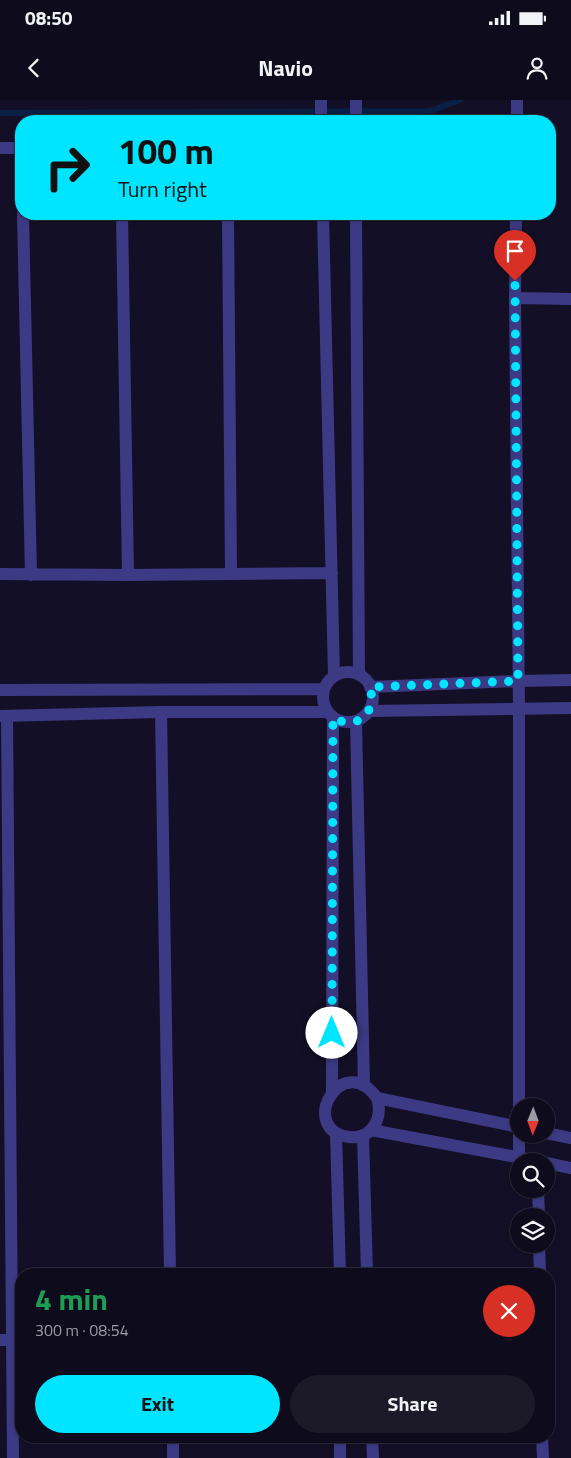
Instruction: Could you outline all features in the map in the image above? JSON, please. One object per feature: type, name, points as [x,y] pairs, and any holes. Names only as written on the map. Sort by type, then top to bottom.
[{"type":"street","points":[[321,100],[321,115]]},
{"type":"street","points":[[356,100],[356,115]]},
{"type":"street","points":[[517,100],[517,115]]},
{"type":"street","points":[[0,148],[15,148]]},
{"type":"street","points":[[23,220],[31,574]]},
{"type":"street","points":[[122,220],[128,575]]},
{"type":"street","points":[[228,220],[231,574]]},
{"type":"street","points":[[323,220],[334,676]]},
{"type":"street","points":[[356,220],[359,675]]},
{"type":"street","points":[[516,220],[519,1098]]},
{"type":"street","points":[[515,298],[571,299]]},
{"type":"street","points":[[0,574],[332,573]]},
{"type":"street","points":[[342,673],[359,675],[370,687],[372,703],[364,717],[348,722],[340,721],[330,715],[324,705],[324,689],[334,676],[342,673]]},
{"type":"street","points":[[370,687],[571,680]]},
{"type":"street","points":[[0,690],[324,689]]},
{"type":"street","points":[[369,711],[571,708]]},
{"type":"street","points":[[13,1458],[4,716],[161,712],[330,715]]},
{"type":"street","points":[[161,712],[170,1268]]},
{"type":"street","points":[[330,715],[332,1092]]},
{"type":"street","points":[[356,721],[364,1086]]},
{"type":"street","points":[[347,1084],[364,1086],[372,1091],[377,1098],[379,1107],[379,1116],[376,1124],[367,1133],[354,1138],[336,1133],[326,1118],[325,1109],[327,1100],[332,1092],[347,1084]]},
{"type":"street","points":[[377,1098],[510,1126]]},
{"type":"street","points":[[336,1133],[340,1268]]},
{"type":"street","points":[[367,1133],[510,1156]]},
{"type":"street","points":[[367,1133],[367,1268]]},
{"type":"street","points":[[555,1135],[571,1138]]},
{"type":"street","points":[[555,1165],[571,1168]]},
{"type":"street","points":[[539,1253],[540,1268]]},
{"type":"street","points":[[173,1443],[173,1458]]},
{"type":"street","points":[[340,1443],[340,1458]]},
{"type":"street","points":[[372,1443],[373,1458]]},
{"type":"street","points":[[542,1443],[543,1458]]},
{"type":"waterway","points":[[0,113],[430,111],[460,100]]},
{"type":"route","points":[[332,1033],[333,718],[348,722],[364,717],[372,703],[373,695],[370,687],[518,681],[515,281]]}]
